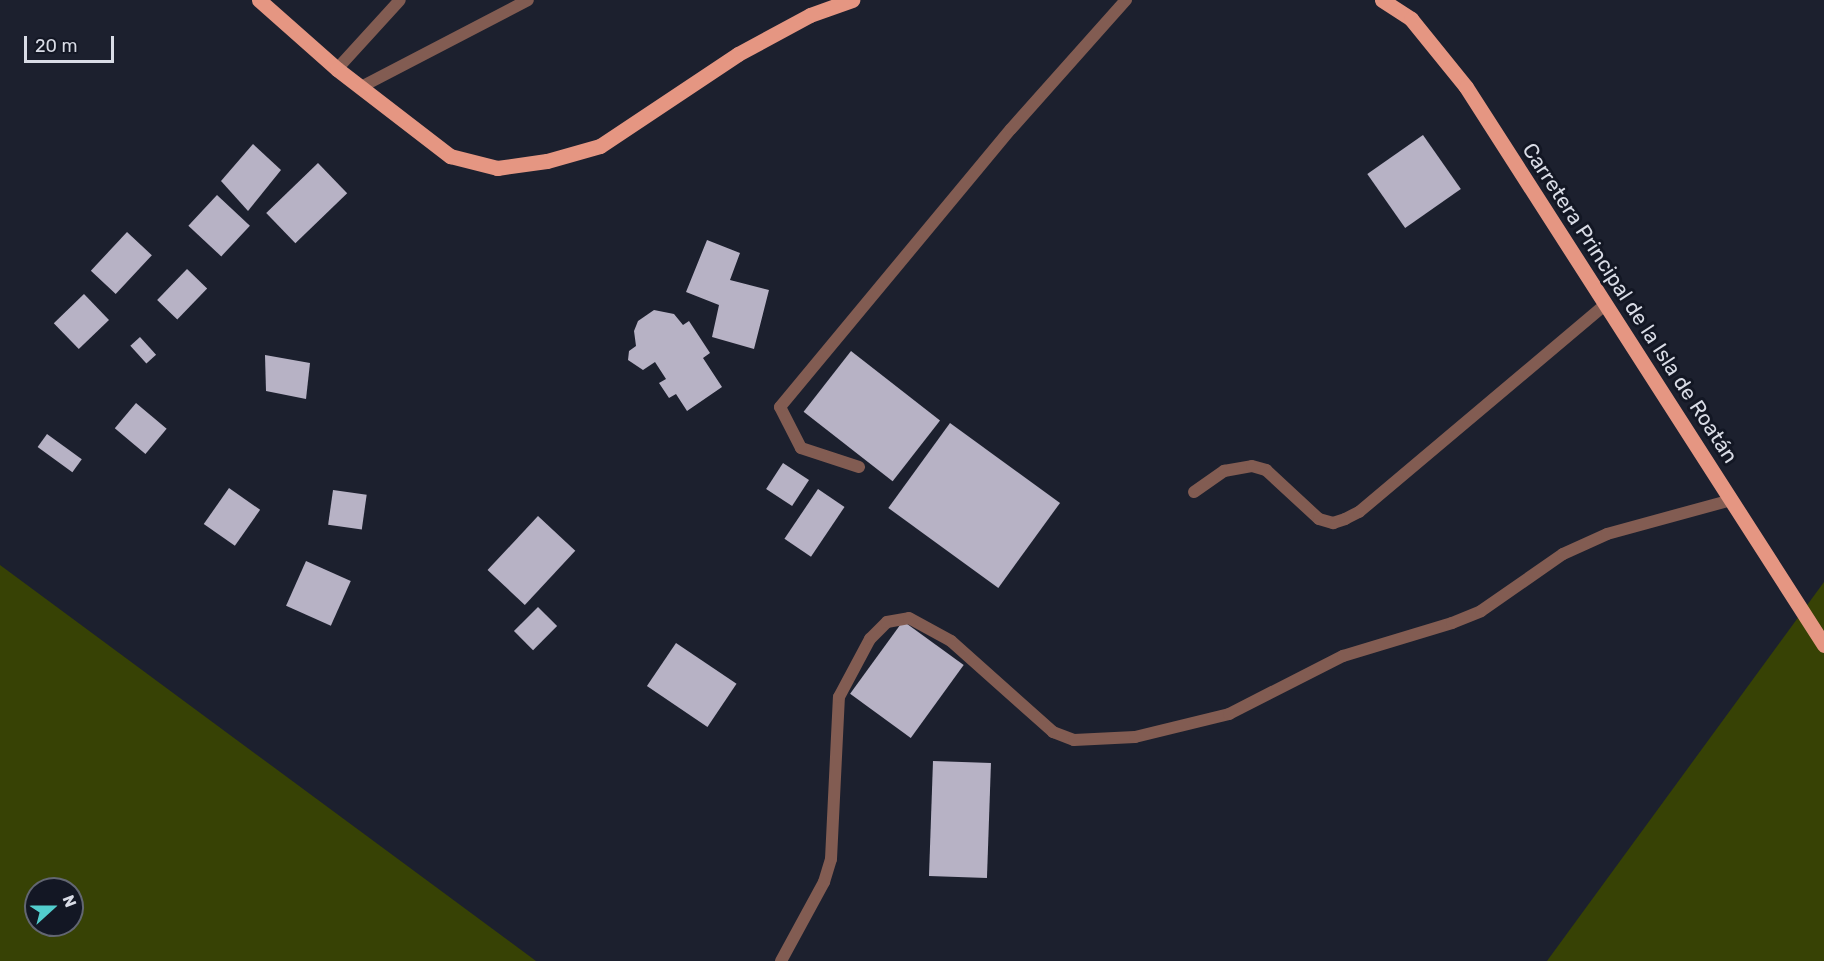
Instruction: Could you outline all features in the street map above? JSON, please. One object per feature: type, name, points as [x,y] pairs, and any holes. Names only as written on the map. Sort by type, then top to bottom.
[{"type":"main road","points":[[259,0],[337,69],[450,156],[497,168],[547,161],[600,146],[738,54],[810,15],[852,0]]},
{"type":"main road","name":"Carretera Principal de la Isla de Roatán","points":[[1382,0],[1411,19],[1466,87],[1824,645]]},
{"type":"street","points":[[337,69],[400,0]]},
{"type":"street","points":[[361,87],[528,0]]},
{"type":"street","points":[[859,467],[801,448],[780,406],[1011,129],[1126,0]]},
{"type":"street","points":[[1194,492],[1224,471],[1252,466],[1266,470],[1318,519],[1333,523],[1345,519],[1359,512],[1606,304]]},
{"type":"street","points":[[781,961],[824,882],[831,859],[839,697],[870,639],[887,622],[909,618],[951,641],[1053,732],[1084,740],[1135,737],[1229,714],[1343,656],[1452,623],[1480,611],[1563,554],[1607,534],[1731,500]]},
{"type":"green space","points":[[0,565],[536,961],[0,961]]},
{"type":"green space","points":[[1824,582],[1824,961],[1547,961]]},
{"type":"building","points":[[1423,135],[1461,189],[1405,228],[1367,174]]},
{"type":"building","points":[[253,144],[281,170],[248,211],[221,181]]},
{"type":"building","points":[[318,163],[347,193],[295,243],[266,213]]},
{"type":"building","points":[[217,195],[250,226],[221,256],[188,226]]},
{"type":"building","points":[[127,232],[152,255],[116,294],[91,271]]},
{"type":"building","points":[[707,240],[740,253],[730,280],[769,290],[754,349],[712,337],[719,305],[686,292]]},
{"type":"building","points":[[187,269],[207,288],[177,319],[157,300]]},
{"type":"building","points":[[84,294],[109,320],[79,349],[54,323]]},
{"type":"building","points":[[654,310],[674,314],[683,325],[689,321],[710,353],[703,358],[722,387],[687,411],[676,394],[669,398],[659,383],[666,379],[655,362],[643,370],[628,360],[629,351],[636,346],[634,331],[638,321]]},
{"type":"building","points":[[140,337],[156,355],[146,364],[130,346]]},
{"type":"building","points":[[851,351],[940,421],[893,481],[804,412]]},
{"type":"building","points":[[265,355],[310,363],[306,399],[266,391]]},
{"type":"building","points":[[136,403],[167,429],[145,454],[115,428]]},
{"type":"building","points":[[950,423],[1060,503],[998,588],[888,508]]},
{"type":"building","points":[[47,434],[82,459],[72,472],[38,447]]},
{"type":"building","points":[[783,463],[809,480],[792,506],[766,489]]},
{"type":"building","points":[[229,488],[260,510],[235,546],[204,524]]},
{"type":"building","points":[[818,489],[845,507],[811,557],[784,539]]},
{"type":"building","points":[[333,490],[367,495],[362,529],[328,525]]},
{"type":"building","points":[[538,516],[575,551],[525,605],[488,570]]},
{"type":"building","points":[[306,561],[351,581],[331,626],[286,606]]},
{"type":"building","points":[[538,607],[557,626],[533,650],[514,631]]},
{"type":"building","points":[[903,621],[964,665],[911,738],[850,694]]},
{"type":"building","points":[[676,643],[737,684],[707,727],[647,686]]},
{"type":"building","points":[[933,761],[991,763],[987,878],[929,876]]}]
